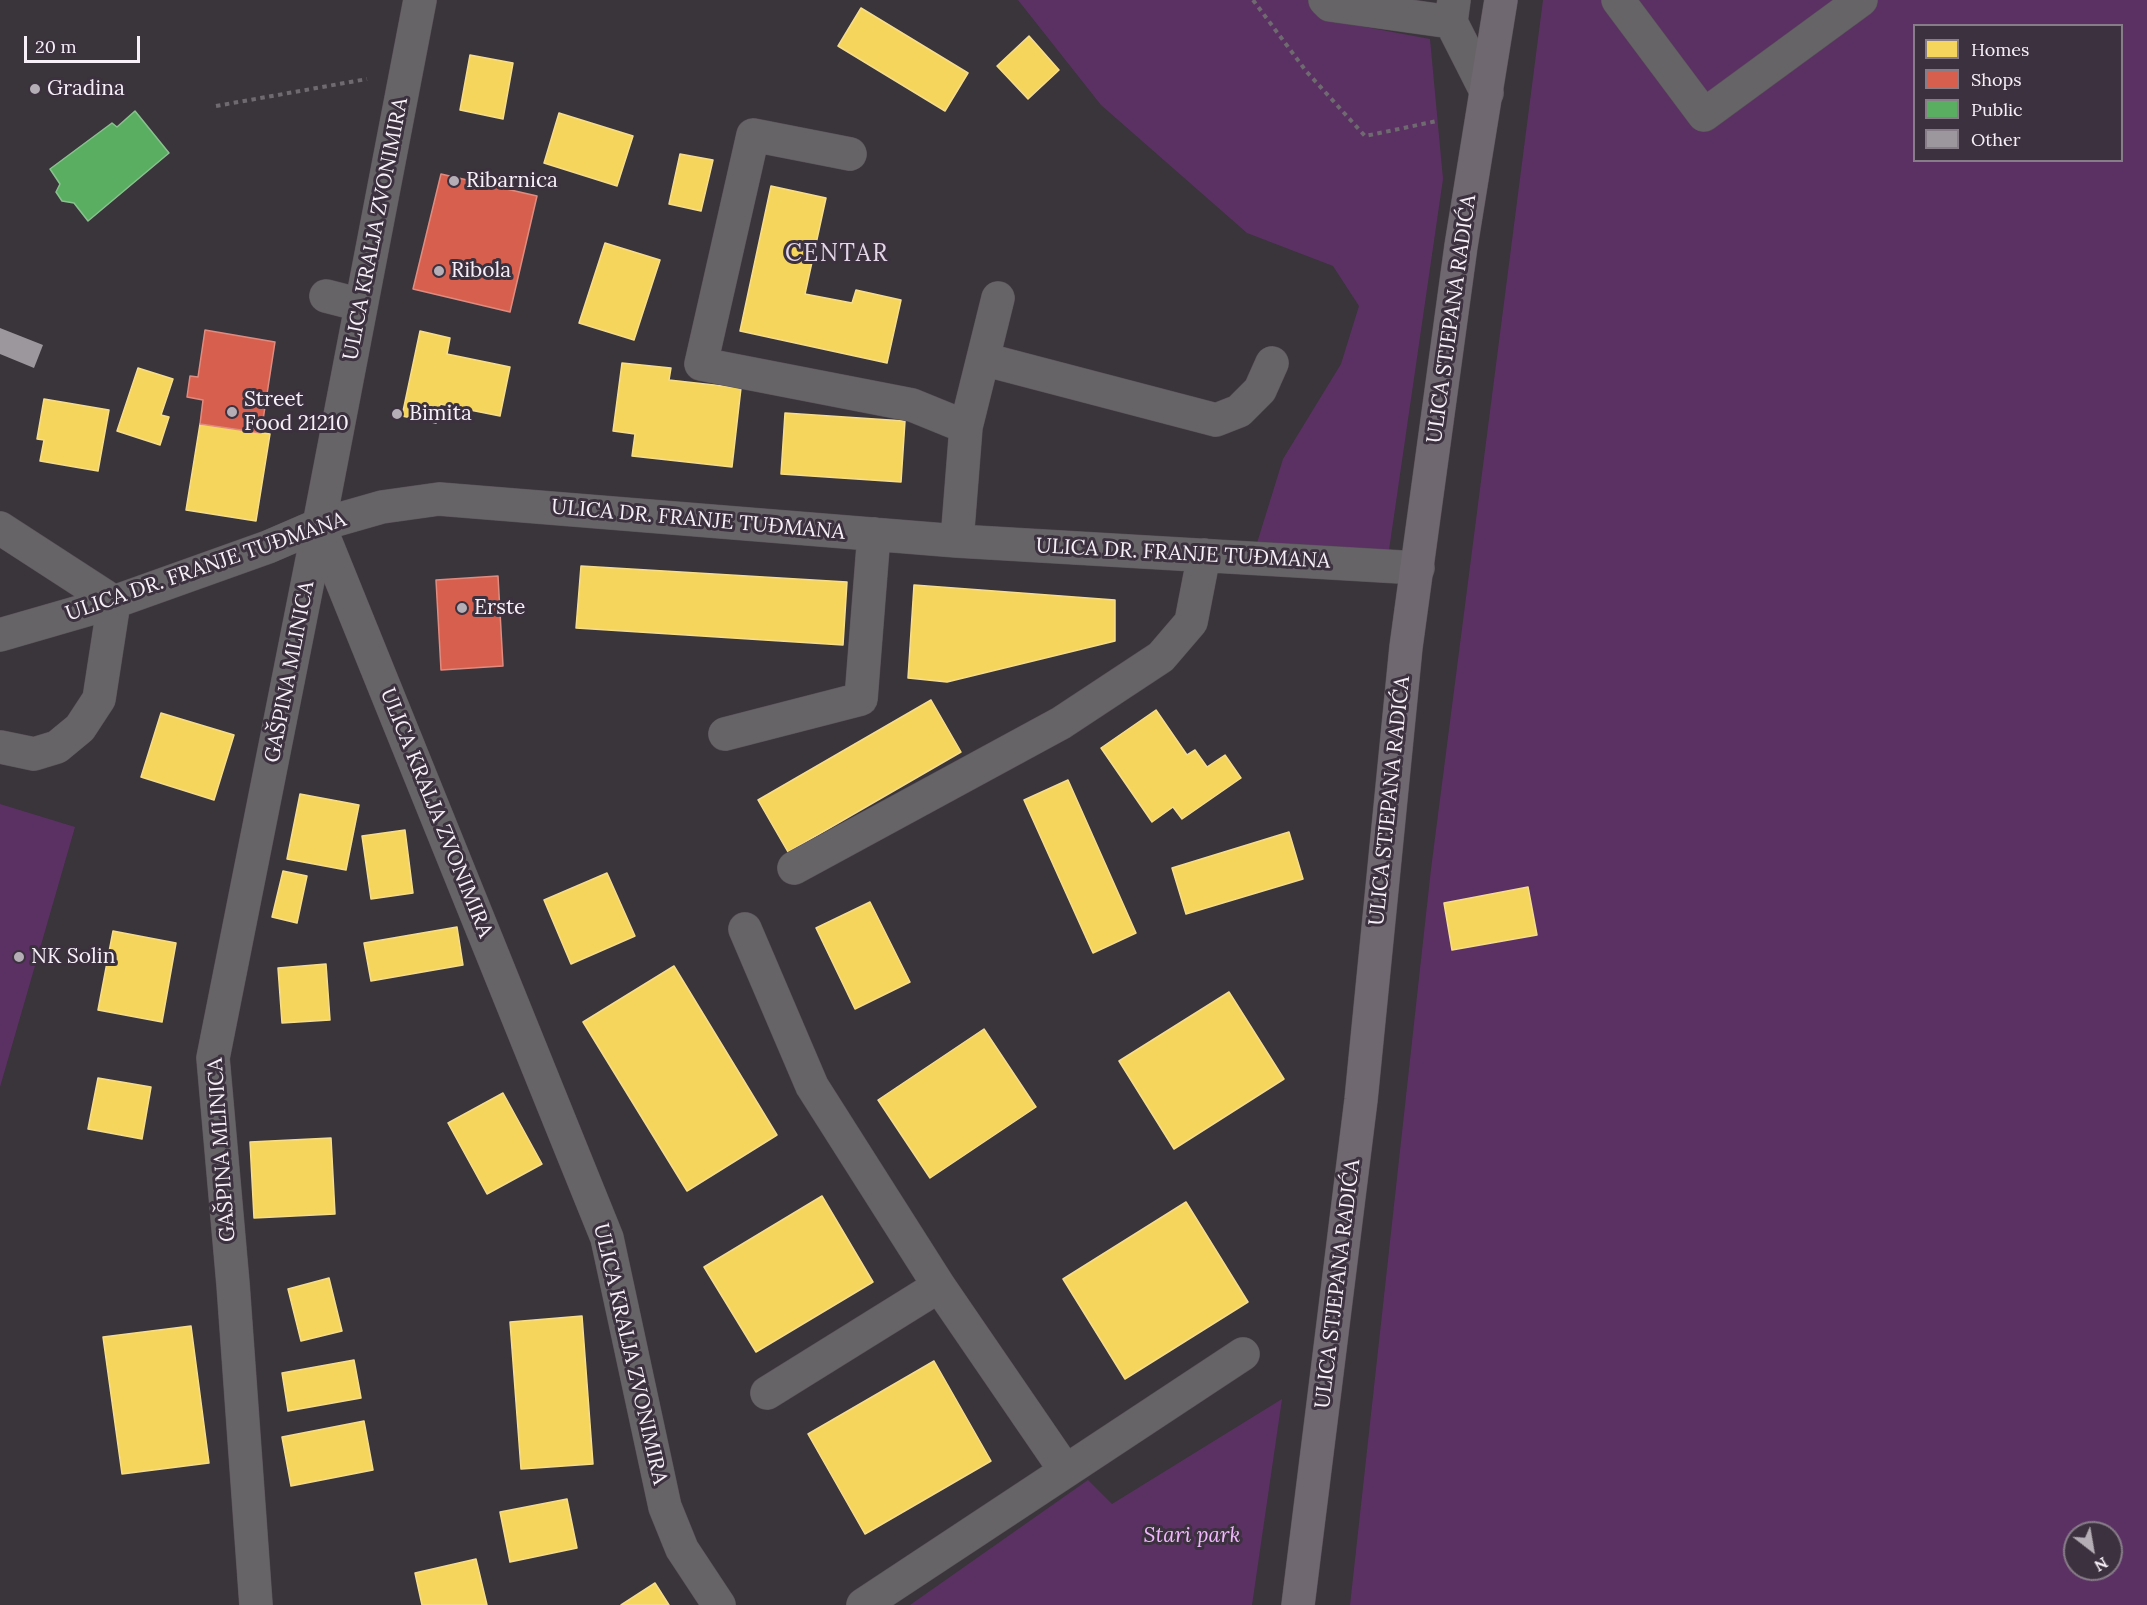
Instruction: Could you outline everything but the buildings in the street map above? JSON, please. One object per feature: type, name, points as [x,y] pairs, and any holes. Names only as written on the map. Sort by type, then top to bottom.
[{"type":"main road","name":"ULICA STJEPANA RADIĆA","points":[[1298,1605],[1361,1100],[1406,647],[1461,246],[1501,0]]},
{"type":"street","name":"ULICA KRALJA ZVONIMIRA","points":[[420,0],[319,525],[607,1238],[665,1507],[682,1549],[719,1605]]},
{"type":"street","points":[[1325,0],[1330,5],[1452,11],[1487,93]]},
{"type":"street","points":[[1618,0],[1704,115],[1861,0]]},
{"type":"street","points":[[850,154],[753,135],[701,364],[912,405],[966,427]]},
{"type":"street","points":[[326,296],[361,305]]},
{"type":"street","points":[[957,541],[966,427],[998,297]]},
{"type":"street","points":[[982,359],[1216,420],[1239,411],[1260,390],[1272,363]]},
{"type":"street","name":"ULICA DR. FRANJE TUĐMANA","points":[[5,634],[114,602],[268,547],[319,525],[382,507],[439,499],[957,541],[1418,568]]},
{"type":"street","name":"GAŠPINA MLINICA","points":[[256,1605],[233,1284],[213,1058],[319,525]]},
{"type":"street","points":[[0,528],[114,602],[99,699],[80,728],[57,747],[34,754],[0,747]]},
{"type":"street","points":[[725,734],[861,699],[874,534]]},
{"type":"street","points":[[794,868],[1061,723],[1161,657],[1191,622],[1204,555]]},
{"type":"street","points":[[746,929],[812,1086],[939,1286],[1065,1470]]},
{"type":"street","points":[[767,1393],[939,1286]]},
{"type":"street","points":[[863,1605],[1243,1354]]},
{"type":"path","points":[[1253,0],[1306,71],[1365,136],[1437,121]]},
{"type":"path","points":[[216,106],[406,72]]},
{"type":"green space","points":[[1018,0],[1312,0],[1333,21],[1430,39],[1443,179],[1389,550],[1257,543],[1283,459],[1341,364],[1359,306],[1333,266],[1247,233],[1101,105]]},
{"type":"green space","points":[[1543,0],[2147,0],[2147,1605],[1350,1605],[1431,869]]},
{"type":"green space","name":"NK Solin","points":[[0,804],[75,827],[0,1087]]},
{"type":"green space","name":"Stari park","points":[[1282,1399],[1252,1605],[910,1605],[1088,1480],[1112,1504]]},
{"type":"place","name":"Gradina","points":[[35,89]]},
{"type":"place","name":"Ribarnica","points":[[454,181]]},
{"type":"place","name":"Ribola","points":[[439,271]]},
{"type":"place","name":"Street Food 21210","points":[[232,412]]},
{"type":"place","name":"Bimita","points":[[397,414]]},
{"type":"place","name":"Erste","points":[[462,608]]},
{"type":"place","name":"NK Solin","points":[[19,957]]},
{"type":"district","name":"CENTAR","points":[[837,254]]}]
